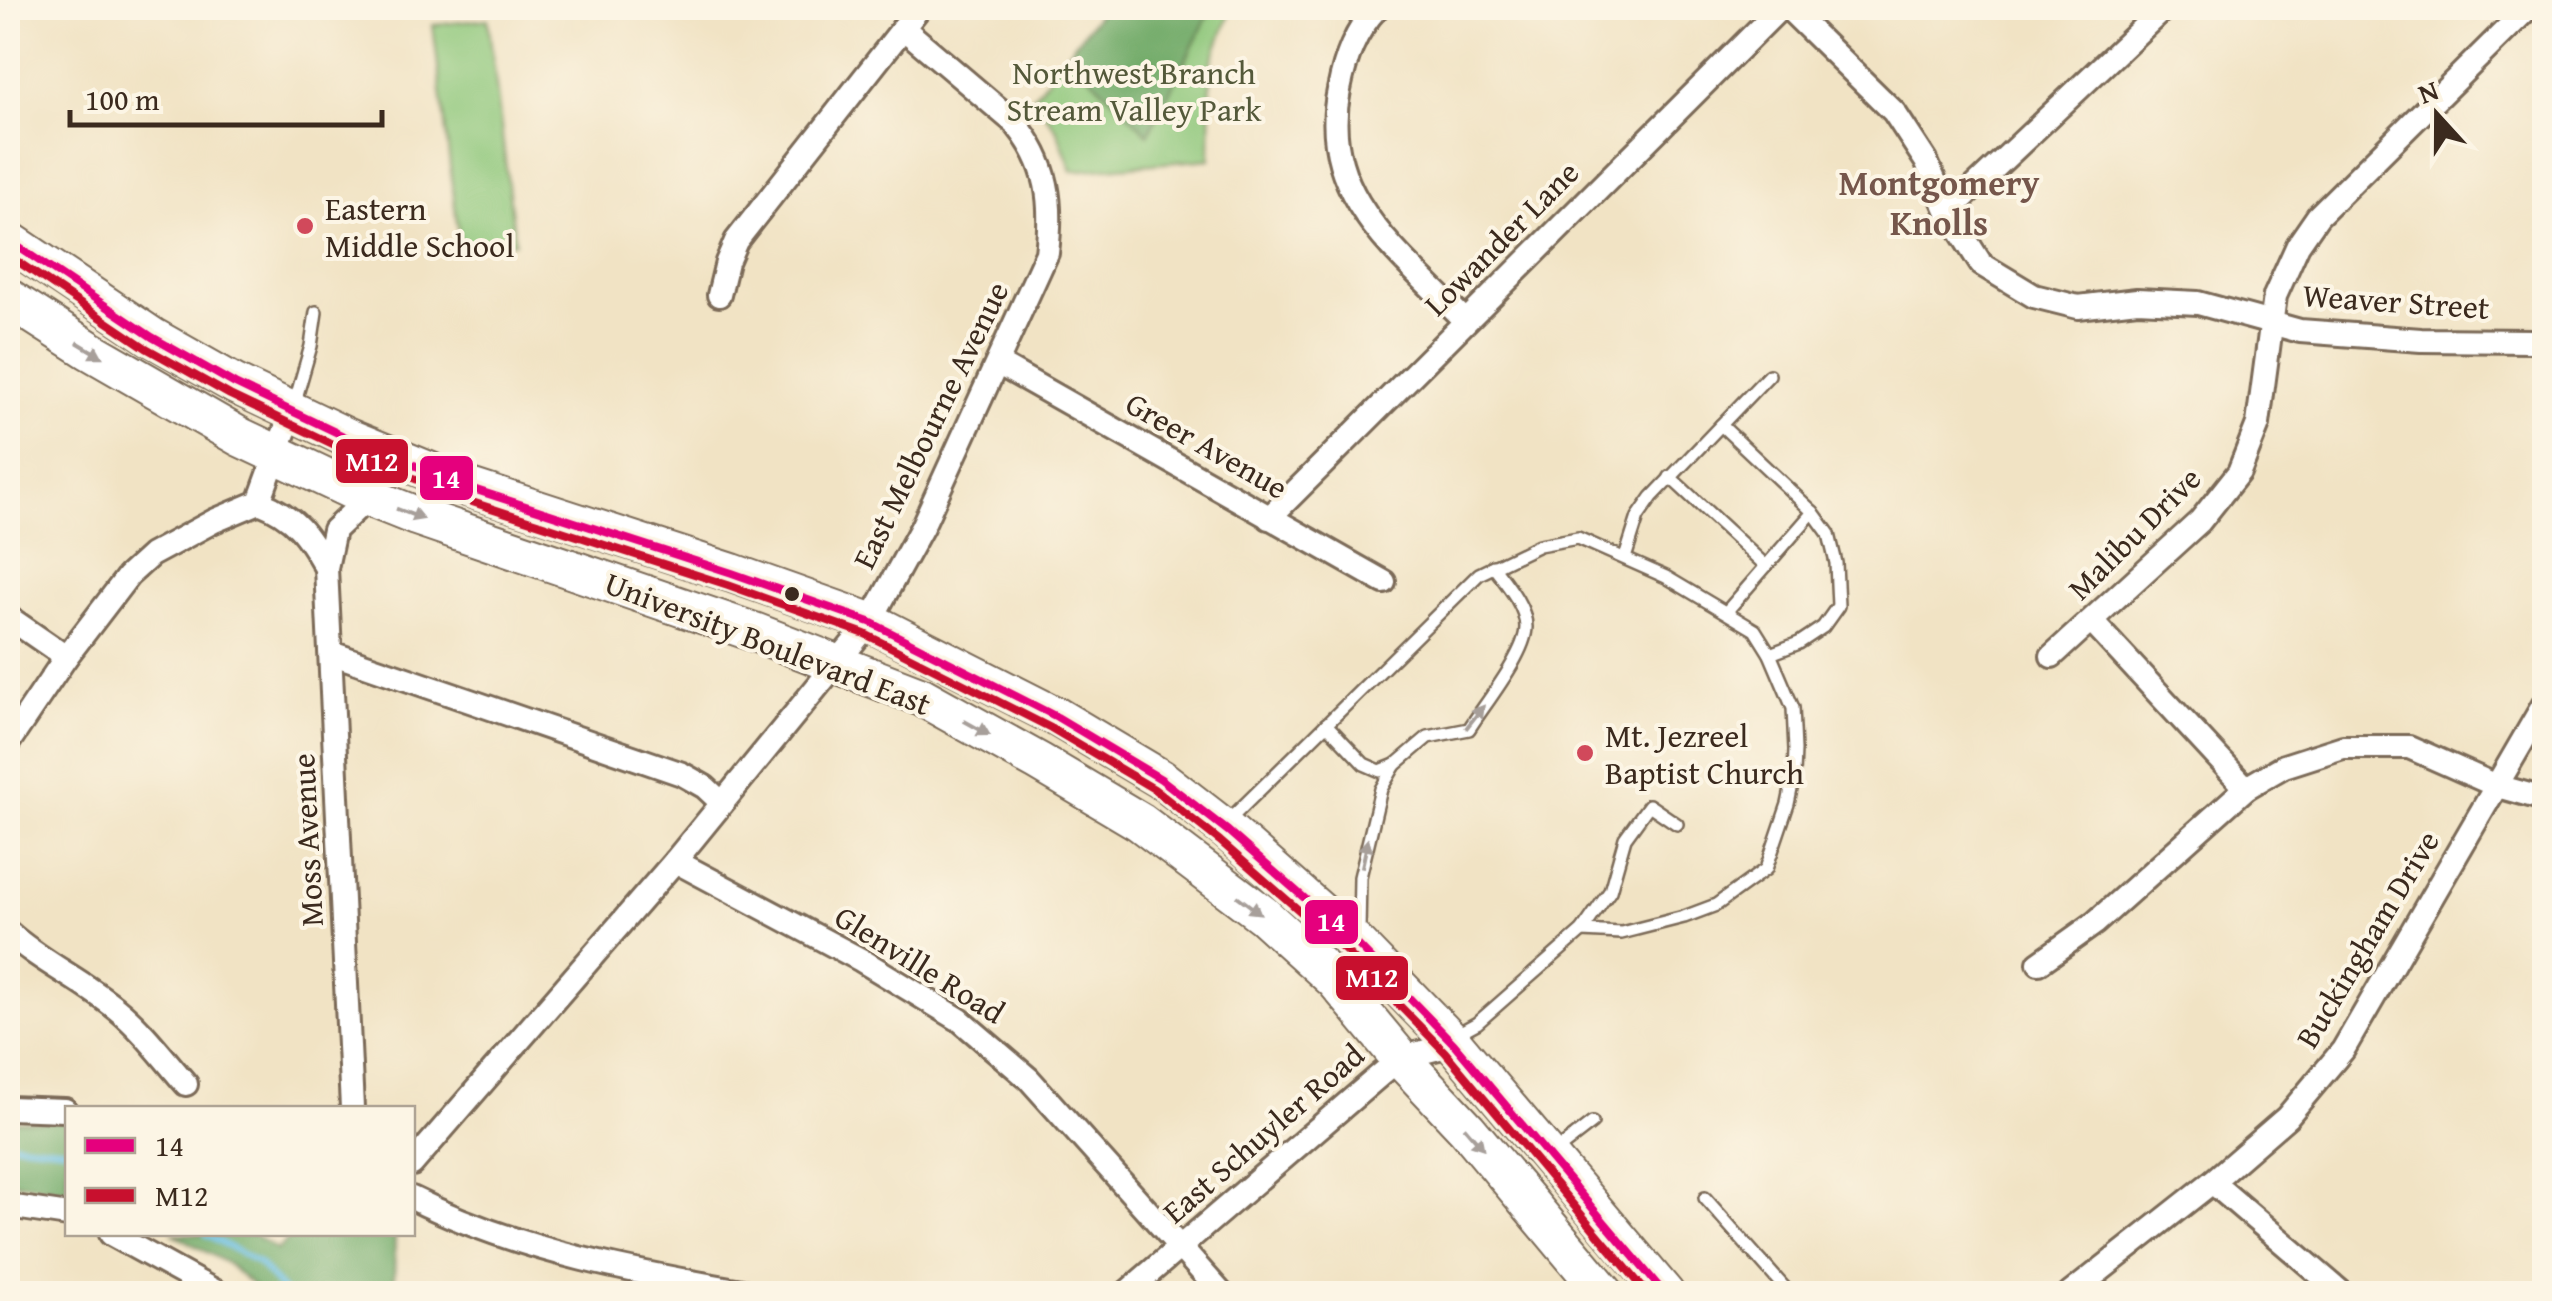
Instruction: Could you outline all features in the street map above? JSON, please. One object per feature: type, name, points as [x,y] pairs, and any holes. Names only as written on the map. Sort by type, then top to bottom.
[{"type":"main road","name":"University Boulevard East","points":[[8,240],[152,336],[235,384],[292,411],[470,488],[870,622],[1057,717],[1160,779],[1360,946],[1452,1041],[1664,1294]]},
{"type":"main road","name":"University Boulevard East","points":[[8,298],[90,350],[275,453],[368,497],[922,697],[1140,822],[1263,915],[1336,981],[1605,1294]]},
{"type":"street","points":[[719,294],[736,241],[919,8]]},
{"type":"street","points":[[1377,8],[1346,54],[1334,114],[1342,176],[1364,216],[1464,320]]},
{"type":"street","name":"Lowander Lane","points":[[1269,518],[1464,320],[1784,8]]},
{"type":"street","name":"Weaver Street","points":[[1784,8],[1894,112],[1926,161],[1948,212],[1981,264],[2034,296],[2078,306],[2138,300],[2198,303],[2300,330],[2421,340],[2544,338]]},
{"type":"street","points":[[1948,212],[2164,8]]},
{"type":"street","name":"Malibu Drive","points":[[2052,656],[2200,522],[2239,472],[2258,424],[2276,296],[2298,245],[2318,216],[2528,8]]},
{"type":"street","name":"East Melbourne Avenue","points":[[415,1161],[675,861],[870,622],[922,527],[999,364],[1047,252],[1052,208],[1043,173],[1028,138],[1015,123],[903,28]]},
{"type":"street","name":"Greer Avenue","points":[[999,364],[1384,582]]},
{"type":"street","points":[[8,743],[128,576],[151,555],[259,502],[292,411]]},
{"type":"street","name":"Moss Avenue","points":[[352,1106],[326,568],[334,530],[368,497]]},
{"type":"street","name":"Moss Avenue","points":[[259,502],[305,531],[326,568]]},
{"type":"street","points":[[8,617],[66,658]]},
{"type":"street","points":[[2092,622],[2246,788]]},
{"type":"street","points":[[331,653],[682,774],[722,803]]},
{"type":"street","name":"Buckingham Drive","points":[[2070,1294],[2212,1182],[2286,1117],[2343,1050],[2544,704]]},
{"type":"street","points":[[2038,962],[2095,923],[2246,788],[2284,766],[2343,747],[2408,747],[2497,786],[2544,798]]},
{"type":"street","name":"Glenville Road","points":[[675,861],[861,960],[960,1020],[1029,1078],[1222,1294]]},
{"type":"street","points":[[8,932],[35,956],[76,978],[118,1010],[186,1084]]},
{"type":"street","name":"East Schuyler Road","points":[[1125,1294],[1400,1058],[1452,1041]]},
{"type":"street","points":[[8,1108],[65,1110]]},
{"type":"street","points":[[2212,1182],[2342,1294]]},
{"type":"street","points":[[415,1200],[447,1216],[556,1252],[759,1294]]},
{"type":"street","points":[[8,1206],[65,1215]]},
{"type":"street","points":[[115,1236],[220,1294]]},
{"type":"lane","points":[[292,411],[311,346],[316,312]]},
{"type":"lane","points":[[1625,558],[1638,518],[1670,477],[1770,374]]},
{"type":"lane","points":[[1721,425],[1812,512],[1829,534],[1836,562],[1838,606],[1811,635],[1770,654]]},
{"type":"lane","points":[[1670,477],[1766,566]]},
{"type":"lane","points":[[1727,610],[1812,512]]},
{"type":"lane","points":[[1222,827],[1479,574],[1539,546],[1578,538],[1727,610],[1755,630],[1794,708],[1795,762],[1788,804],[1766,869],[1716,905],[1684,917],[1621,933],[1582,931]]},
{"type":"lane","points":[[1360,946],[1360,877],[1380,789],[1396,765],[1428,737],[1468,729],[1519,650],[1526,627],[1494,566]]},
{"type":"lane","points":[[1326,724],[1364,764],[1380,771],[1396,765]]},
{"type":"lane","points":[[1452,1041],[1478,1023],[1582,931],[1610,891],[1625,838],[1649,805],[1677,824]]},
{"type":"lane","points":[[1549,1157],[1592,1123]]},
{"type":"lane","points":[[1705,1198],[1790,1294]]},
{"type":"green space","name":"Northwest Branch Stream Valley Park","points":[[1103,8],[1232,8],[1211,64],[1210,159],[1072,171],[1057,130],[1033,97]]},
{"type":"green space","points":[[1103,8],[1212,8],[1148,134],[1067,54]]},
{"type":"green space","points":[[488,19],[515,242],[460,248],[433,25]]},
{"type":"green space","points":[[8,1120],[65,1122],[65,1191],[8,1181]]},
{"type":"green space","points":[[178,1236],[256,1236],[277,1250],[291,1236],[395,1236],[394,1293],[261,1293],[228,1264]]},
{"type":"waterway","points":[[8,1143],[65,1149]]},
{"type":"waterway","points":[[210,1236],[258,1263],[286,1294]]},
{"type":"transit line","name":"14","points":[[8,240],[152,337],[235,384],[348,438],[470,488],[870,622],[1057,717],[1161,779],[1228,831],[1359,946],[1454,1044],[1665,1294]]},
{"type":"transit line","name":"M12","points":[[8,255],[146,348],[230,395],[343,449],[466,500],[865,634],[1051,728],[1154,789],[1350,955],[1445,1052],[1648,1294]]},
{"type":"place","name":"Eastern Middle School","points":[[305,226]]},
{"type":"place","name":"Mt. Jezreel Baptist Church","points":[[1585,753]]},
{"type":"district","name":"Montgomery Knolls","points":[[1939,202]]}]
